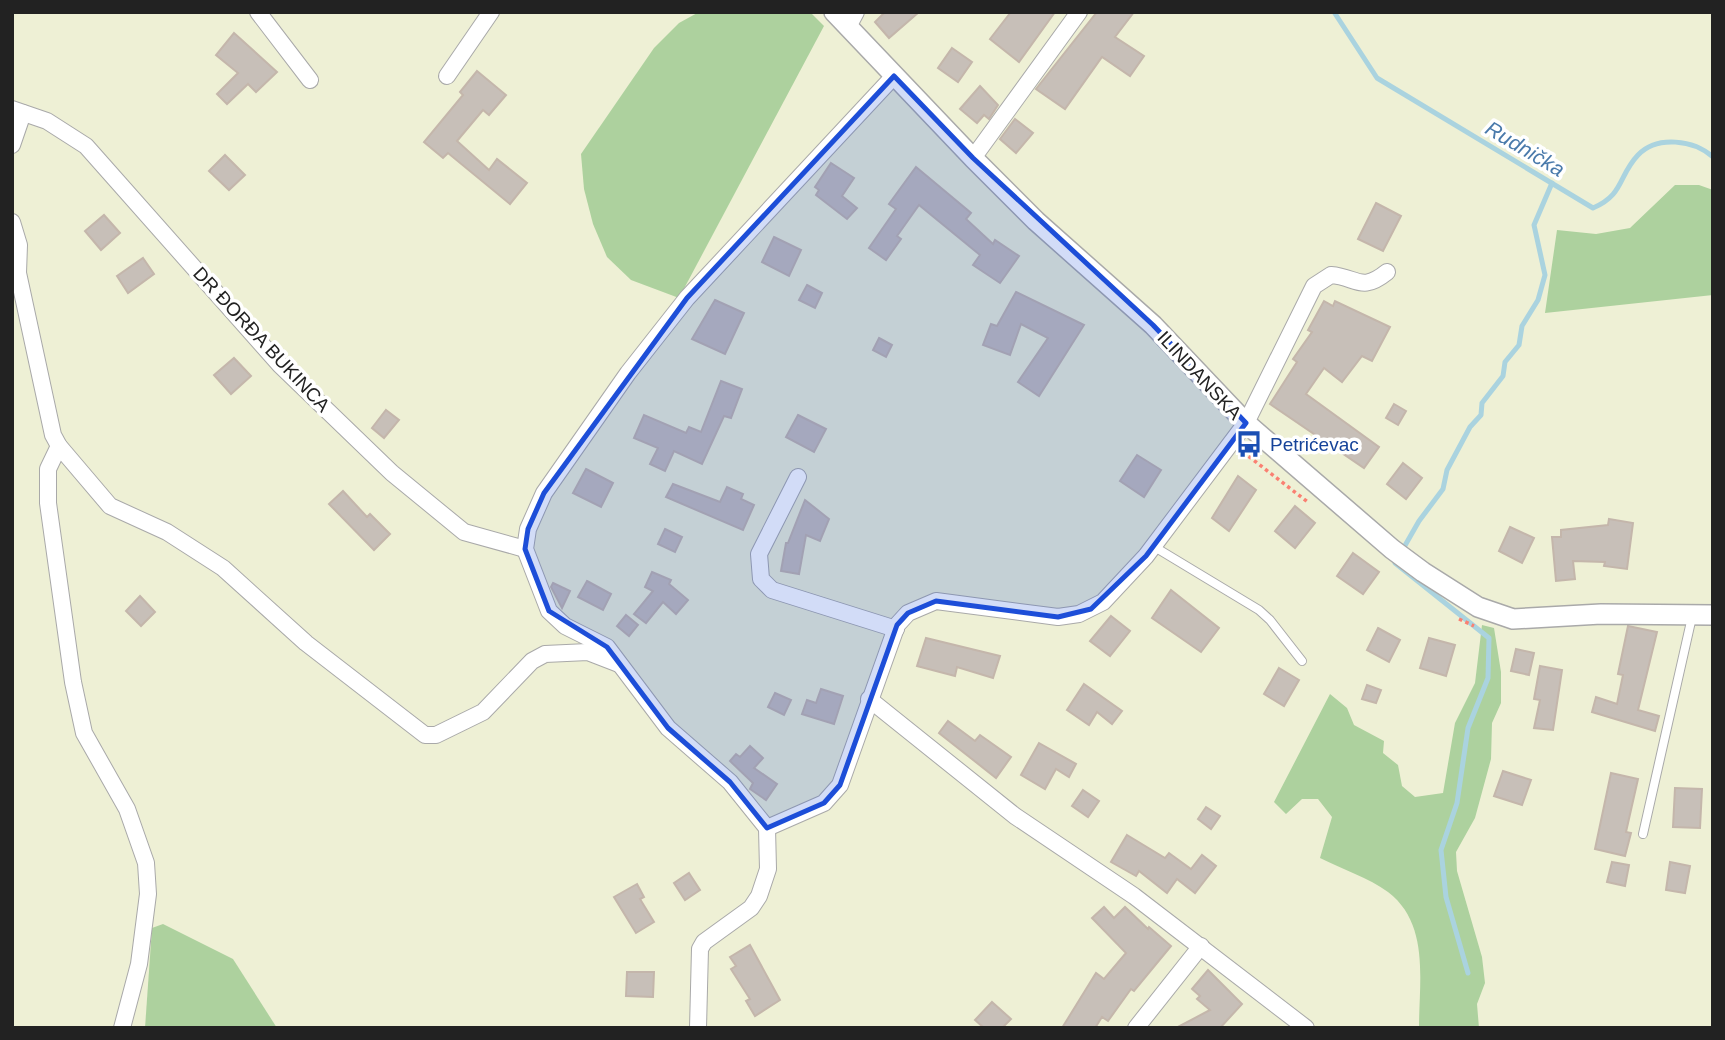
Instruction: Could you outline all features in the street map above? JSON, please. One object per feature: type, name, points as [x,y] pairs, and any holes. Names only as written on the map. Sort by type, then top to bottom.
[{"type":"street","points":[[258,12],[310,80]]},
{"type":"street","points":[[447,76],[491,12]]},
{"type":"street","name":"ILINDANSKA","points":[[834,12],[852,20],[894,76],[973,158],[1036,221],[1153,325],[1245,423],[1409,562],[1462,598],[1503,618],[1533,620],[1601,614],[1703,615]]},
{"type":"street","points":[[973,158],[1079,12]]},
{"type":"street","points":[[698,1028],[700,949],[704,942],[751,908],[759,896],[768,869],[766,828],[730,782],[668,728],[607,647],[565,626],[549,611],[525,549],[528,529],[544,493],[628,373],[687,298],[894,76]]},
{"type":"street","points":[[12,145],[18,111]]},
{"type":"street","name":"DR ĐORĐA BUKINCA","points":[[18,111],[47,121],[86,146],[281,365],[392,472],[452,525],[479,537],[525,549]]},
{"type":"street","points":[[12,222],[19,245],[18,273],[53,435],[110,506],[167,533],[223,568],[306,643],[425,735],[436,735],[469,722],[495,702],[532,661],[545,654],[588,652],[621,665]]},
{"type":"street","points":[[766,828],[824,803],[841,785],[895,629],[908,613],[936,601],[1058,617],[1079,614],[1103,602],[1153,546],[1245,423],[1314,286],[1331,275],[1369,284],[1387,272]]},
{"type":"street","points":[[60,446],[48,469],[48,503],[73,682],[84,733],[127,809],[146,863],[148,894],[139,964],[122,1028]]},
{"type":"street","points":[[798,477],[759,554],[761,579],[772,590],[895,629]]},
{"type":"street","points":[[869,699],[1015,816],[1134,896],[1306,1028]]},
{"type":"street","points":[[1136,1028],[1201,946]]},
{"type":"lane","points":[[1153,546],[1259,610],[1270,620],[1302,662]]},
{"type":"lane","points":[[1643,834],[1703,615]]},
{"type":"highlighted area","points":[[894,76],[973,158],[1153,325],[1246,423],[1146,556],[1091,609],[1058,617],[936,601],[908,613],[897,625],[840,785],[824,803],[767,828],[730,782],[668,728],[607,647],[549,611],[525,549],[528,529],[544,493],[687,298]]},
{"type":"green space","points":[[12,12],[1713,12],[1713,1028],[12,1028]]},
{"type":"green space","points":[[699,12],[810,12],[824,26],[679,298],[631,280],[607,257],[593,224],[584,189],[581,154],[654,48],[679,23]]},
{"type":"green space","points":[[1675,185],[1699,185],[1713,190],[1713,295],[1545,313],[1557,230],[1596,234],[1630,228]]},
{"type":"green space","points":[[1482,625],[1494,628],[1501,672],[1501,703],[1492,723],[1491,759],[1475,818],[1456,852],[1457,871],[1482,957],[1485,983],[1477,1004],[1479,1028],[1419,1028],[1419,954],[1411,920],[1401,905],[1381,887],[1320,858],[1332,817],[1318,799],[1302,799],[1286,814],[1274,802],[1330,694],[1347,708],[1354,725],[1384,741],[1383,753],[1398,765],[1402,786],[1415,797],[1443,793],[1455,723],[1475,683]]},
{"type":"green space","points":[[163,924],[233,959],[277,1028],[145,1028],[152,928]]},
{"type":"building","points":[[885,12],[919,12],[889,38],[875,22]]},
{"type":"building","points":[[1011,12],[1055,12],[1019,62],[990,39]]},
{"type":"building","points":[[1097,12],[1134,12],[1115,37],[1144,56],[1130,76],[1102,57],[1065,109],[1036,89]]},
{"type":"building","points":[[234,33],[277,72],[256,92],[248,84],[227,104],[217,94],[238,73],[216,55]]},
{"type":"building","points":[[952,48],[972,62],[958,82],[938,68]]},
{"type":"building","points":[[477,71],[506,95],[489,115],[483,110],[457,141],[489,170],[497,159],[527,183],[510,204],[448,153],[443,158],[424,142],[463,95],[460,92]]},
{"type":"building","points":[[980,86],[998,105],[989,119],[984,115],[977,123],[960,109]]},
{"type":"building","points":[[1015,119],[1033,133],[1016,153],[1000,139]]},
{"type":"building","points":[[225,155],[245,175],[229,190],[209,171]]},
{"type":"building","points":[[831,163],[854,178],[842,196],[857,208],[847,219],[816,195],[819,190],[815,187]]},
{"type":"building","points":[[916,167],[971,213],[966,219],[993,244],[995,240],[1019,256],[1000,283],[973,265],[980,255],[919,205],[897,236],[901,239],[886,260],[869,248],[896,209],[889,204]]},
{"type":"building","points":[[1376,203],[1401,216],[1383,251],[1358,239]]},
{"type":"building","points":[[104,215],[120,233],[101,250],[85,231]]},
{"type":"building","points":[[774,237],[801,250],[789,276],[762,262]]},
{"type":"building","points":[[143,258],[154,274],[128,293],[117,276]]},
{"type":"building","points":[[807,285],[822,293],[815,308],[799,300]]},
{"type":"building","points":[[1016,292],[1084,325],[1039,396],[1018,382],[1048,338],[1021,324],[1010,355],[983,345],[991,324],[997,326]]},
{"type":"building","points":[[715,300],[744,313],[725,354],[692,339]]},
{"type":"building","points":[[1324,301],[1333,306],[1335,301],[1390,327],[1372,361],[1362,356],[1342,382],[1324,368],[1306,394],[1379,447],[1364,468],[1270,404],[1297,362],[1293,359],[1312,332],[1308,330]]},
{"type":"building","points":[[879,338],[892,345],[886,357],[873,350]]},
{"type":"building","points":[[234,358],[251,376],[231,394],[214,375]]},
{"type":"building","points":[[721,381],[742,389],[731,418],[724,416],[702,464],[674,451],[665,471],[650,464],[658,448],[634,438],[644,415],[686,433],[689,427],[701,432]]},
{"type":"building","points":[[1394,404],[1406,411],[1398,425],[1386,418]]},
{"type":"building","points":[[386,410],[399,420],[384,438],[372,428]]},
{"type":"building","points":[[798,415],[826,429],[814,452],[786,437]]},
{"type":"building","points":[[1137,455],[1161,470],[1144,497],[1120,481]]},
{"type":"building","points":[[1403,463],[1422,478],[1406,499],[1387,484]]},
{"type":"building","points":[[586,469],[613,483],[601,507],[573,493]]},
{"type":"building","points":[[1238,476],[1256,490],[1229,531],[1212,518]]},
{"type":"building","points":[[673,484],[720,502],[727,487],[743,494],[741,499],[754,505],[743,530],[666,497]]},
{"type":"building","points":[[343,491],[367,517],[370,514],[390,534],[374,550],[329,504]]},
{"type":"building","points":[[805,500],[829,519],[820,541],[806,535],[799,574],[781,571],[786,543]]},
{"type":"building","points":[[1295,506],[1315,523],[1295,548],[1275,531]]},
{"type":"building","points":[[1609,519],[1633,523],[1627,569],[1604,566],[1605,562],[1573,561],[1575,579],[1556,581],[1552,537],[1561,537],[1561,530],[1608,525]]},
{"type":"building","points":[[1510,527],[1534,538],[1522,563],[1499,551]]},
{"type":"building","points":[[665,529],[682,537],[675,552],[658,544]]},
{"type":"building","points":[[1353,553],[1379,572],[1363,594],[1337,576]]},
{"type":"building","points":[[652,572],[671,580],[669,584],[688,600],[676,614],[663,602],[646,623],[634,614],[653,591],[645,587]]},
{"type":"building","points":[[587,581],[611,594],[603,610],[578,597]]},
{"type":"building","points":[[553,583],[570,591],[562,608],[551,587]]},
{"type":"building","points":[[1171,590],[1219,628],[1201,652],[1152,618]]},
{"type":"building","points":[[140,596],[155,612],[141,626],[126,611]]},
{"type":"building","points":[[626,615],[638,625],[629,636],[617,626]]},
{"type":"building","points":[[1111,616],[1130,631],[1110,656],[1090,641]]},
{"type":"building","points":[[1628,626],[1657,632],[1638,710],[1659,716],[1655,731],[1592,712],[1596,697],[1617,704],[1623,675],[1618,674]]},
{"type":"building","points":[[1378,628],[1400,640],[1389,662],[1367,650]]},
{"type":"building","points":[[926,638],[1000,656],[993,678],[957,667],[955,676],[917,666]]},
{"type":"building","points":[[1429,638],[1455,645],[1446,676],[1420,668]]},
{"type":"building","points":[[1516,649],[1534,653],[1529,675],[1511,671]]},
{"type":"building","points":[[1540,666],[1562,670],[1553,730],[1534,728],[1540,700],[1534,699]]},
{"type":"building","points":[[1279,668],[1299,680],[1284,706],[1264,694]]},
{"type":"building","points":[[1084,684],[1122,711],[1112,724],[1097,712],[1089,725],[1067,710]]},
{"type":"building","points":[[1367,685],[1381,690],[1376,703],[1362,699]]},
{"type":"building","points":[[821,689],[843,696],[834,724],[802,714],[807,700],[816,703]]},
{"type":"building","points":[[775,693],[791,700],[784,715],[768,707]]},
{"type":"building","points":[[948,721],[975,741],[980,735],[1011,757],[996,778],[939,733]]},
{"type":"building","points":[[1039,743],[1076,764],[1069,777],[1056,769],[1045,789],[1021,775]]},
{"type":"building","points":[[750,746],[763,758],[754,768],[777,784],[766,800],[750,789],[753,783],[730,761],[736,754],[740,757]]},
{"type":"building","points":[[1503,771],[1531,780],[1522,805],[1494,796]]},
{"type":"building","points":[[1611,773],[1638,779],[1626,832],[1631,833],[1625,856],[1595,849]]},
{"type":"building","points":[[1675,788],[1702,789],[1700,828],[1673,827]]},
{"type":"building","points":[[1083,790],[1099,801],[1088,817],[1072,806]]},
{"type":"building","points":[[1206,807],[1220,816],[1211,829],[1198,819]]},
{"type":"building","points":[[1127,835],[1165,858],[1169,853],[1191,869],[1202,855],[1216,866],[1195,893],[1177,879],[1167,893],[1139,871],[1136,876],[1111,862]]},
{"type":"building","points":[[1612,862],[1629,865],[1625,886],[1607,882]]},
{"type":"building","points":[[1670,862],[1690,866],[1685,893],[1666,890]]},
{"type":"building","points":[[689,873],[700,890],[685,900],[674,883]]},
{"type":"building","points":[[637,884],[644,897],[640,899],[654,922],[636,933],[614,897]]},
{"type":"building","points":[[1104,907],[1114,918],[1125,907],[1171,946],[1134,991],[1131,989],[1108,1021],[1102,1017],[1095,1028],[1062,1028],[1096,973],[1104,979],[1126,953],[1092,918]]},
{"type":"building","points":[[750,945],[780,1000],[755,1016],[746,1001],[750,999],[731,969],[736,966],[730,957]]},
{"type":"building","points":[[1208,970],[1242,1004],[1220,1028],[1176,1028],[1210,1010],[1197,999],[1200,996],[1192,989]]},
{"type":"building","points":[[627,972],[654,972],[653,997],[626,996]]},
{"type":"building","points":[[992,1002],[1011,1019],[1002,1028],[984,1028],[975,1020]]},
{"type":"waterway","name":"Rudnička","points":[[1334,12],[1377,78],[1593,208],[1616,191],[1638,155],[1655,144],[1686,144],[1713,157]]},
{"type":"waterway","points":[[1468,973],[1446,897],[1441,850],[1457,803],[1468,728],[1488,678],[1489,638],[1395,563],[1419,521],[1443,489],[1447,470],[1470,427],[1481,415],[1482,403],[1503,376],[1505,362],[1519,345],[1522,326],[1538,300],[1545,275],[1534,225],[1552,183]]},
{"type":"place","name":"Petrićevac","points":[[1249,444]]}]
